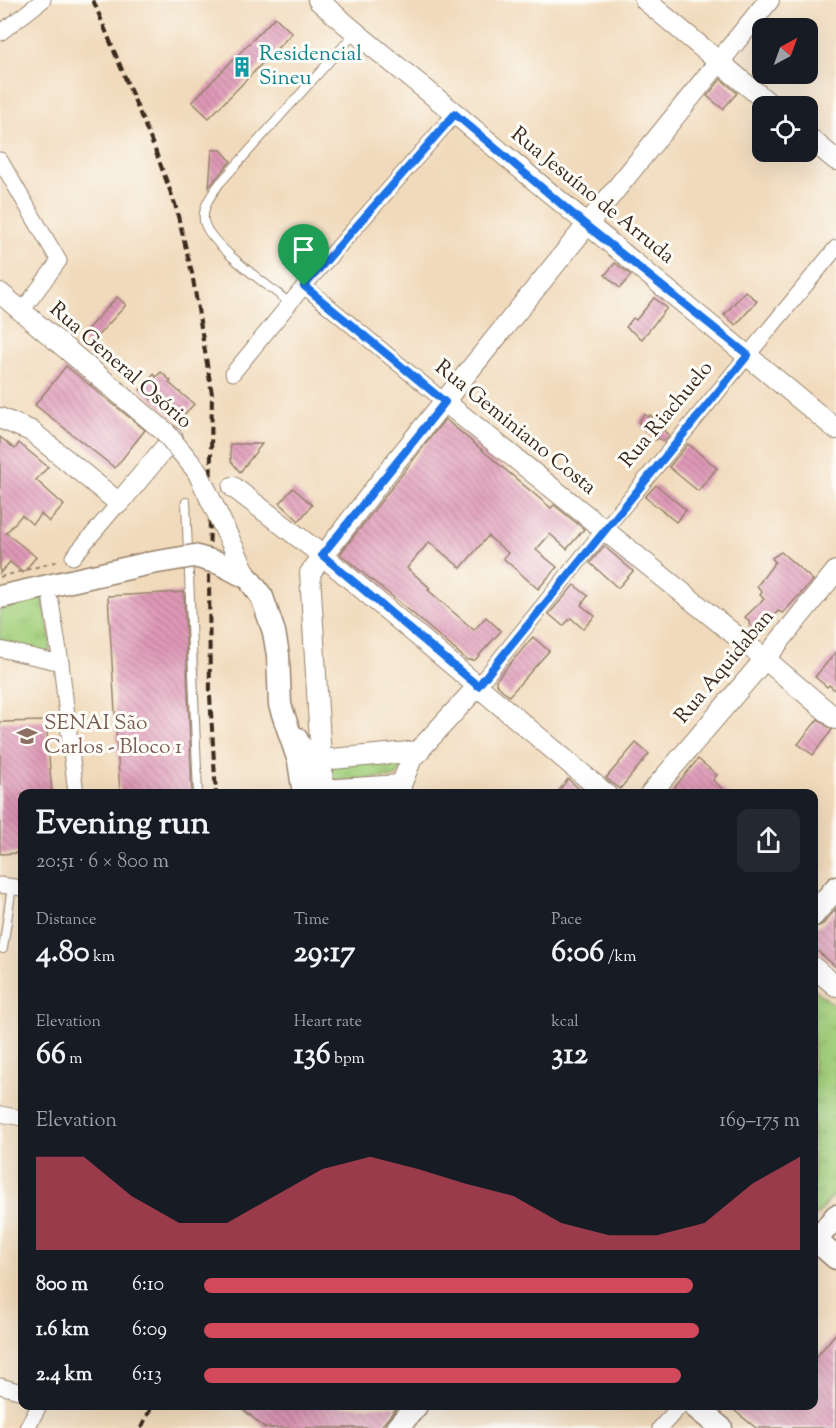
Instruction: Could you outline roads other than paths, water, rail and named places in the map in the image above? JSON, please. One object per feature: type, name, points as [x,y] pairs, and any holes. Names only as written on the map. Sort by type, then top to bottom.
[{"type":"main road","points":[[0,597],[146,564],[194,556],[219,563],[248,578],[262,597],[274,632],[282,713],[299,761],[314,789]]},
{"type":"main road","points":[[282,713],[305,755],[321,760],[316,789]]},
{"type":"main road","points":[[818,909],[836,888]]},
{"type":"main road","points":[[818,1236],[836,1216]]},
{"type":"main road","points":[[818,1244],[836,1257]]},
{"type":"main road","points":[[397,1428],[413,1410]]},
{"type":"main road","points":[[699,1410],[721,1428]]},
{"type":"street","points":[[0,33],[43,0]]},
{"type":"street","name":"Rua Jesuíno de Arruda","points":[[318,0],[587,226],[836,429]]},
{"type":"street","points":[[645,0],[760,96]]},
{"type":"street","points":[[420,751],[321,760],[310,573],[322,555],[769,0]]},
{"type":"street","points":[[233,373],[304,286],[455,114]]},
{"type":"street","points":[[818,145],[836,160]]},
{"type":"street","points":[[0,160],[58,261],[22,311]]},
{"type":"street","name":"Rua Riachuelo","points":[[401,789],[412,758],[478,686],[603,530],[836,248]]},
{"type":"street","name":"Rua Geminiano Costa","points":[[304,286],[836,719]]},
{"type":"street","name":"Rua General Osório","points":[[0,293],[167,434],[197,471],[248,578]]},
{"type":"street","points":[[0,418],[31,431],[119,502]]},
{"type":"street","points":[[73,557],[119,502],[167,434]]},
{"type":"street","points":[[233,487],[322,555],[600,789]]},
{"type":"street","name":"Rua Aquidaban","points":[[654,789],[765,659],[836,571]]},
{"type":"street","points":[[51,602],[61,663],[75,789]]},
{"type":"street","points":[[0,649],[61,663]]},
{"type":"street","points":[[818,971],[836,986]]},
{"type":"street","points":[[0,1114],[18,1117]]},
{"type":"street","points":[[0,1386],[18,1391]]},
{"type":"street","points":[[27,1428],[37,1410]]},
{"type":"street","points":[[660,1428],[676,1410]]},
{"type":"lane","points":[[290,303],[217,244],[204,220],[205,207],[220,183],[355,33]]},
{"type":"lane","points":[[186,502],[198,789]]},
{"type":"lane","points":[[3,949],[11,886]]},
{"type":"railway","points":[[93,0],[175,204],[192,273],[212,394],[209,573],[210,696],[216,789]]},
{"type":"railway","points":[[141,1428],[150,1410]]},
{"type":"place","name":"Residencial Sineu","points":[[242,67]]},
{"type":"place","name":"SENAI São Carlos - Bloco 1","points":[[27,736]]}]
